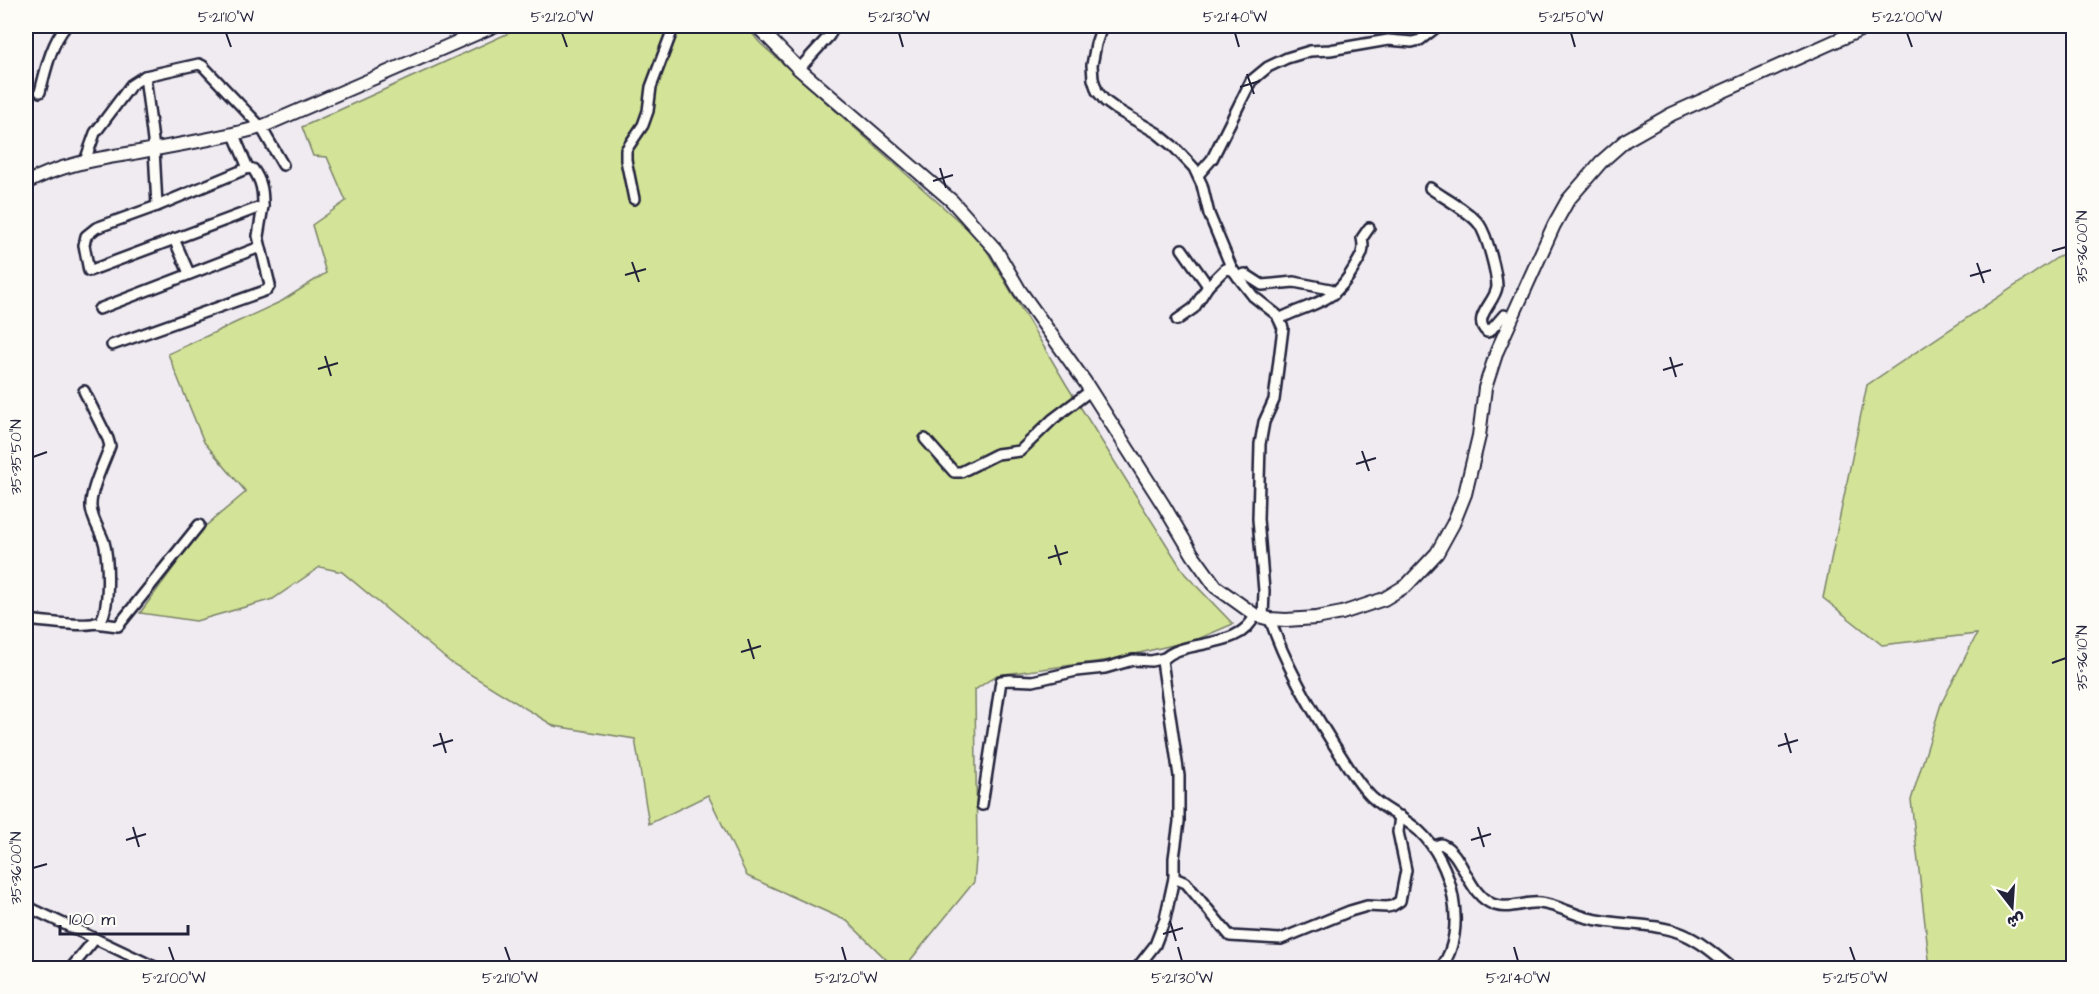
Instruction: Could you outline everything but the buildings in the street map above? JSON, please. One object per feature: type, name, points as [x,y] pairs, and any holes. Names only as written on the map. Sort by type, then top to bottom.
[{"type":"street","points":[[40,92],[48,60],[66,26]]},
{"type":"street","points":[[26,183],[52,170],[85,161],[234,135],[261,127],[494,26]]},
{"type":"street","points":[[634,199],[626,150],[643,125],[648,111],[651,87],[674,26]]},
{"type":"street","points":[[757,26],[799,69],[952,201],[996,250],[1020,291],[1090,391],[1208,576],[1225,595],[1263,617],[1276,636],[1309,706],[1348,768],[1377,804],[1400,816],[1434,846],[1446,869],[1455,921],[1449,956],[1441,969]]},
{"type":"street","points":[[799,69],[829,36],[835,26]]},
{"type":"street","points":[[1102,26],[1092,65],[1097,91],[1110,105],[1157,133],[1194,168],[1209,214],[1235,274],[1253,296],[1279,319],[1283,334],[1274,400],[1264,422],[1260,444],[1258,519],[1264,591],[1263,617]]},
{"type":"street","points":[[1198,175],[1212,159],[1251,81],[1268,67],[1310,51],[1330,50],[1388,40],[1412,42],[1420,40],[1438,26]]},
{"type":"street","points":[[982,805],[1001,681],[1033,681],[1068,672],[1105,668],[1133,660],[1151,661],[1164,658],[1180,651],[1237,635],[1263,617],[1316,618],[1342,613],[1384,599],[1407,585],[1437,553],[1453,524],[1465,494],[1479,436],[1483,400],[1490,369],[1554,225],[1568,200],[1601,162],[1626,140],[1653,123],[1724,89],[1869,26]]},
{"type":"street","points":[[85,161],[95,133],[131,85],[146,76],[199,64],[261,127],[283,165]]},
{"type":"street","points":[[146,76],[158,206]]},
{"type":"street","points":[[234,135],[248,168]]},
{"type":"street","points":[[112,345],[267,290],[270,285],[258,236],[263,206],[263,190],[259,177],[253,169],[248,168],[158,206],[104,223],[86,236],[84,245],[89,271],[263,206]]},
{"type":"street","points":[[1430,188],[1474,219],[1482,231],[1496,273],[1497,290],[1481,317],[1480,324],[1487,332],[1502,316],[1512,318]]},
{"type":"street","points":[[1279,319],[1319,303],[1345,284],[1362,253],[1364,246],[1362,238],[1369,228]]},
{"type":"street","points":[[174,239],[189,273]]},
{"type":"street","points":[[99,309],[260,247]]},
{"type":"street","points":[[1182,249],[1208,286]]},
{"type":"street","points":[[1177,320],[1194,308],[1208,286],[1225,269],[1235,274],[1245,274],[1262,285],[1294,282],[1330,289],[1334,294]]},
{"type":"street","points":[[84,391],[110,446],[93,494],[91,507],[104,541],[107,558],[105,613],[103,618],[95,623]]},
{"type":"street","points":[[925,439],[949,468],[954,472],[961,472],[997,454],[1020,451],[1053,419],[1090,391]]},
{"type":"street","points":[[26,620],[118,626],[199,525]]},
{"type":"street","points":[[1137,969],[1161,934],[1174,878],[1180,789],[1162,664],[1164,658]]},
{"type":"street","points":[[1174,878],[1186,883],[1230,936],[1286,938],[1350,911],[1367,906],[1387,908],[1400,901],[1406,870],[1398,832],[1400,816]]},
{"type":"street","points":[[1434,846],[1441,844],[1450,850],[1478,895],[1493,904],[1506,907],[1537,902],[1587,918],[1681,933],[1697,941],[1732,969]]},
{"type":"street","points":[[26,906],[157,969]]},
{"type":"street","points":[[71,969],[94,939]]},
{"type":"green space","points":[[533,26],[746,26],[760,43],[981,241],[1066,384],[1185,574],[1233,624],[1198,639],[1110,660],[997,675],[975,690],[977,848],[974,882],[904,968],[895,968],[847,921],[747,876],[708,795],[649,824],[635,739],[554,726],[450,662],[342,572],[320,567],[273,599],[196,621],[140,613],[202,529],[246,492],[204,442],[168,354],[282,301],[326,273],[312,225],[346,201],[327,157],[313,156],[302,127],[513,31]]},
{"type":"green space","points":[[2073,247],[2073,968],[1930,968],[1911,800],[1941,704],[1977,634],[1882,645],[1823,598],[1867,385]]}]
